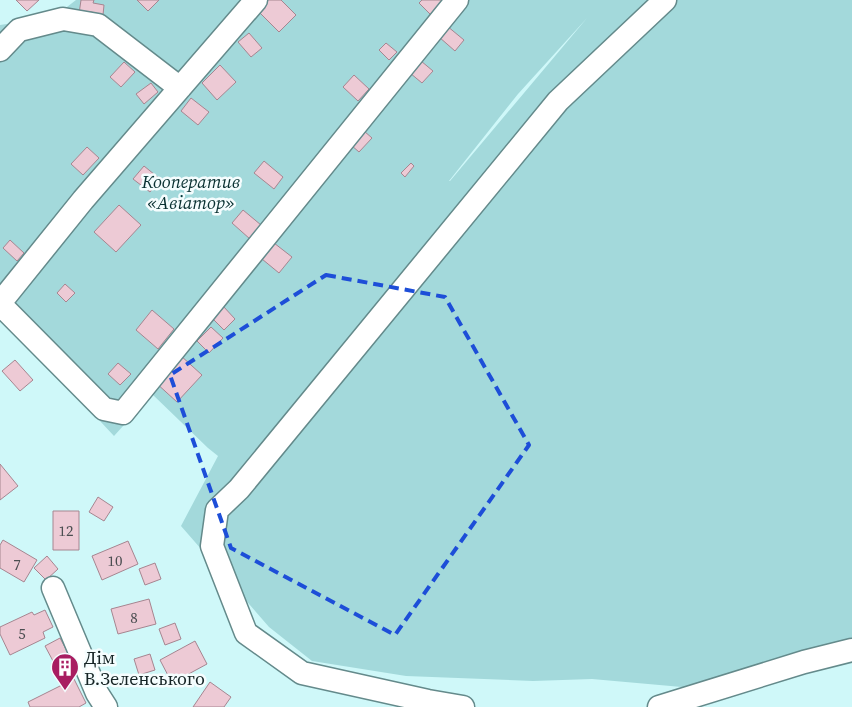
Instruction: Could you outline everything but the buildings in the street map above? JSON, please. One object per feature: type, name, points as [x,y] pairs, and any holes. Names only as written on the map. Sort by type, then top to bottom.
[{"type":"street","points":[[256,0],[83,200],[0,304],[104,409],[123,413],[457,0]]},
{"type":"street","points":[[463,707],[302,674],[246,633],[212,546],[217,510],[239,489],[558,100],[665,0]]},
{"type":"street","points":[[0,50],[19,30],[63,19],[98,25],[180,88]]},
{"type":"street","points":[[53,588],[97,693],[106,707]]},
{"type":"street","points":[[659,707],[804,662],[852,650]]},
{"type":"highlighted area","points":[[326,275],[445,297],[529,445],[395,635],[231,548],[170,375]]},
{"type":"green space","name":"Кооператив «Авіатор»","points":[[76,0],[852,0],[852,648],[693,688],[592,679],[533,681],[406,676],[312,661],[269,627],[181,526],[218,456],[152,394],[114,436],[0,314],[0,25],[54,17]],"holes":[[[587,18],[450,181],[518,94]]]},
{"type":"place","name":"Дім В.Зеленського","points":[[65,691]]}]
